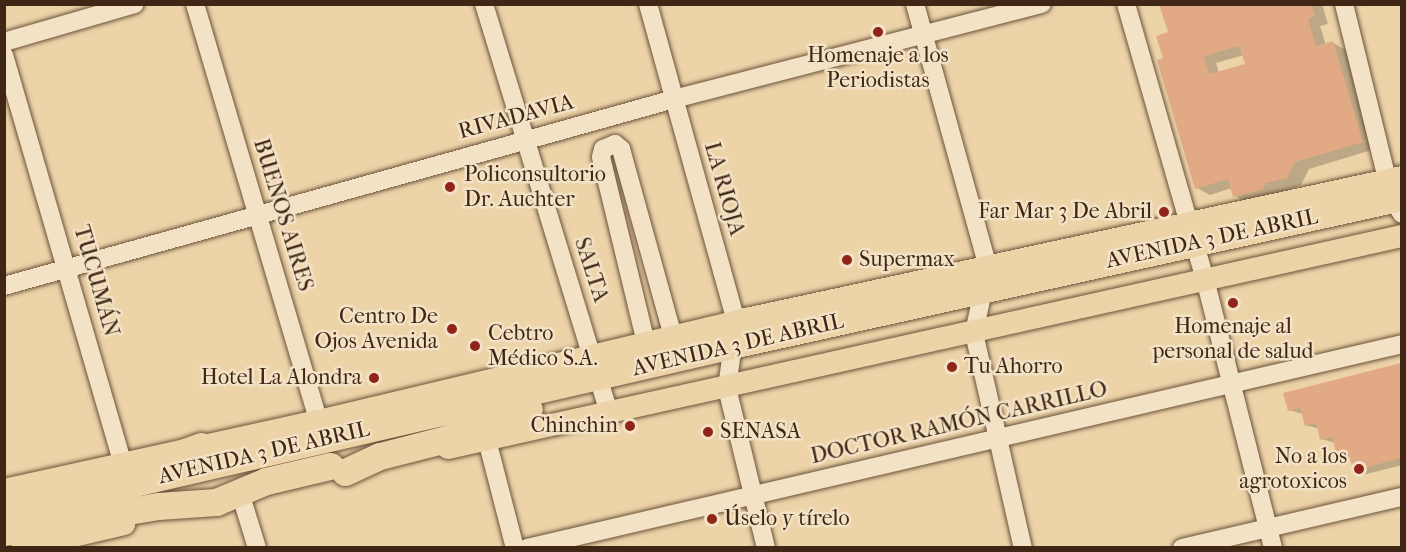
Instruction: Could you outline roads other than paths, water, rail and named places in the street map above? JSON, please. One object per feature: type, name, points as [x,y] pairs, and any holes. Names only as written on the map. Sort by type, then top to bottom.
[{"type":"highway","name":"AVENIDA 3 DE ABRIL","points":[[527,401],[1197,251],[1398,197]]},
{"type":"highway","points":[[4,512],[130,492],[229,499],[330,450],[369,418],[527,401]]},
{"type":"highway","points":[[330,450],[380,456],[446,439],[527,401]]},
{"type":"highway","points":[[4,531],[130,492],[201,446]]},
{"type":"highway","name":"AVENIDA 3 DE ABRIL","points":[[130,492],[330,450]]},
{"type":"main road","name":"AVENIDA 3 DE ABRIL","points":[[330,450],[731,354],[1197,251],[1401,236]]},
{"type":"main road","name":"AVENIDA 3 DE ABRIL","points":[[201,446],[330,450],[487,440],[601,384],[646,343],[673,336],[731,354]]},
{"type":"main road","name":"AVENIDA 3 DE ABRIL","points":[[4,490],[130,492]]},
{"type":"main road","name":"AVENIDA 3 DE ABRIL","points":[[22,548],[130,492]]},
{"type":"street","points":[[4,42],[135,4]]},
{"type":"street","name":"BUENOS AIRES","points":[[195,4],[330,450]]},
{"type":"street","name":"SALTA","points":[[484,4],[523,140],[601,384]]},
{"type":"street","name":"LA RIOJA","points":[[648,4],[674,99],[731,354],[754,497],[766,548]]},
{"type":"street","points":[[915,4],[980,300],[997,439],[1023,548]]},
{"type":"street","name":"RIVADAVIA","points":[[4,286],[523,140],[674,99],[924,37],[1042,4]]},
{"type":"street","points":[[1126,4],[1197,251],[1273,548]]},
{"type":"street","points":[[1344,4],[1398,197]]},
{"type":"street","name":"TUCUMÁN","points":[[4,55],[68,268],[130,492]]},
{"type":"street","points":[[646,343],[601,156],[603,149],[615,144],[621,149],[673,336]]},
{"type":"street","name":"DOCTOR RAMÓN CARRILLO","points":[[527,548],[754,497],[1401,344]]},
{"type":"street","points":[[487,440],[515,548]]},
{"type":"street","points":[[1182,548],[1401,497]]},
{"type":"street","points":[[229,499],[257,548]]},
{"type":"place","name":"Homenaje a los Periodistas","points":[[878,32]]},
{"type":"place","name":"Policonsultorio Dr. Auchter","points":[[450,187]]},
{"type":"place","name":"Far Mar 3 De Abril","points":[[1164,212]]},
{"type":"place","name":"Supermax","points":[[847,260]]},
{"type":"place","name":"Homenaje al personal de salud","points":[[1233,303]]},
{"type":"place","name":"Centro De Ojos Avenida","points":[[452,329]]},
{"type":"place","name":"Cebtro Médico S.A.","points":[[475,346]]},
{"type":"place","name":"Tu Ahorro","points":[[952,367]]},
{"type":"place","name":"Hotel La Alondra","points":[[374,378]]},
{"type":"place","name":"Chinchin","points":[[630,426]]},
{"type":"place","name":"SENASA","points":[[708,432]]},
{"type":"place","name":"No a los agrotoxicos","points":[[1359,469]]},
{"type":"place","name":"Úselo y tírelo","points":[[712,519]]}]
